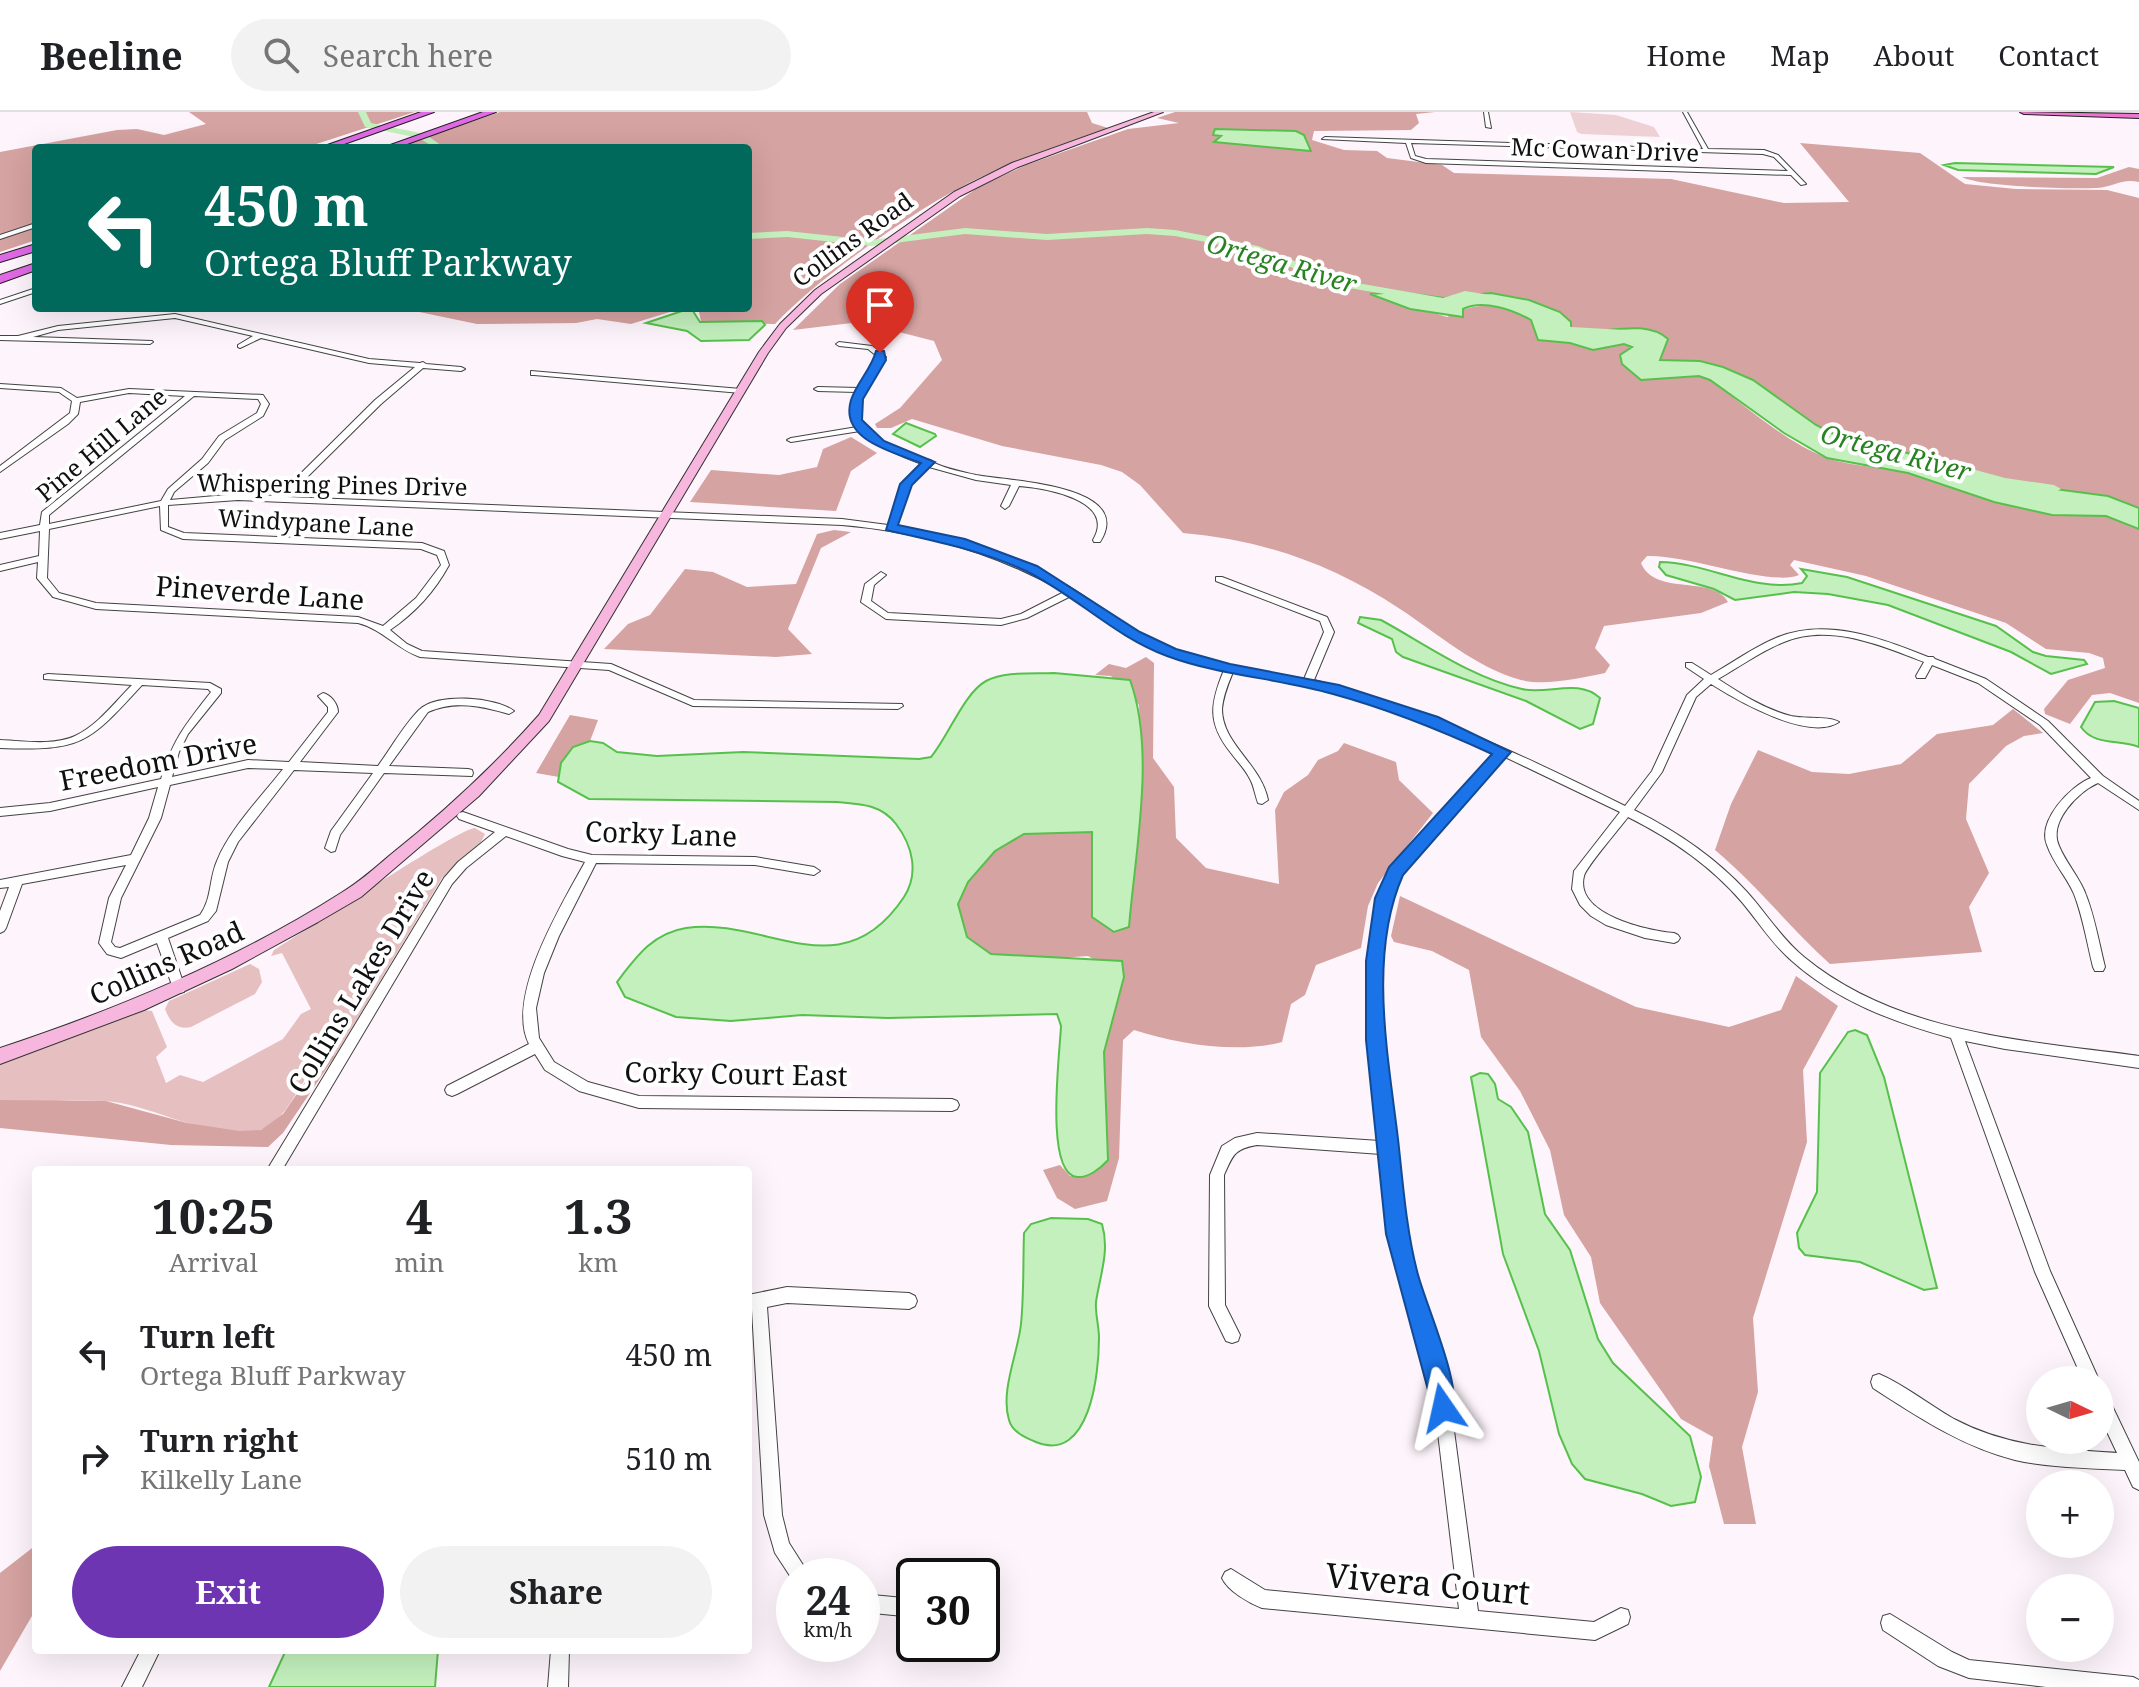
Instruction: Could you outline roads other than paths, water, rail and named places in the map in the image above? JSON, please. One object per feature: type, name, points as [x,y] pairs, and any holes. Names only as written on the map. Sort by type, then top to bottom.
[{"type":"highway","points":[[396,126],[428,112]]},
{"type":"highway","points":[[348,144],[443,112]]},
{"type":"highway","points":[[381,144],[474,112]]},
{"type":"highway","points":[[416,130],[492,112]]},
{"type":"highway","points":[[397,144],[464,117]]},
{"type":"highway","points":[[338,144],[376,133]]},
{"type":"highway","points":[[373,144],[395,138]]},
{"type":"highway","points":[[0,262],[32,250]]},
{"type":"highway","points":[[0,273],[32,264]]},
{"type":"highway","points":[[0,279],[32,265]]},
{"type":"main road","points":[[2024,112],[2139,114]]},
{"type":"main road","points":[[2124,112],[2139,114]]},
{"type":"street","name":"Collins Road","points":[[0,1056],[73,1032],[179,988],[259,950],[411,860],[459,814],[544,718],[637,572],[664,526],[666,515],[764,352],[800,307],[872,252],[992,175],[1160,112]]},
{"type":"street","points":[[1486,112],[1489,127]]},
{"type":"street","points":[[1685,112],[1706,150]]},
{"type":"street","points":[[1325,139],[1771,154],[1803,184]]},
{"type":"street","name":"Mc Cowan Drive","points":[[1408,141],[1413,157],[1418,160],[1792,173]]},
{"type":"street","points":[[1559,146],[1570,166]]},
{"type":"street","points":[[0,237],[32,226]]},
{"type":"street","points":[[0,302],[32,291]]},
{"type":"street","points":[[16,339],[58,328],[163,316],[369,361],[461,369]]},
{"type":"street","points":[[240,346],[259,336]]},
{"type":"street","points":[[0,338],[150,342]]},
{"type":"street","points":[[839,344],[870,347],[880,353],[881,360],[863,390],[854,414],[861,429],[888,448],[968,475],[1061,490],[1084,501],[1105,524],[1105,531],[1097,540]]},
{"type":"street","points":[[280,499],[378,402],[423,364]]},
{"type":"street","points":[[534,373],[741,391]]},
{"type":"street","points":[[0,386],[61,390],[76,400],[119,391],[254,396],[263,400],[260,414],[222,438],[164,503]]},
{"type":"street","points":[[818,389],[863,390]]},
{"type":"street","name":"Pine Hill Lane","points":[[42,530],[43,519],[51,508],[193,393]]},
{"type":"street","points":[[0,470],[74,414],[76,400]]},
{"type":"street","points":[[791,440],[861,429]]},
{"type":"street","points":[[891,527],[906,484],[929,462]]},
{"type":"street","points":[[1005,506],[1016,483]]},
{"type":"street","name":"Whispering Pines Drive","points":[[0,536],[42,530],[164,503],[222,497],[891,527],[991,552],[1032,569],[1154,645],[1229,669],[1308,682],[1432,720],[1629,813],[1683,843],[1711,864],[1799,960],[1829,983],[1895,1017],[1956,1034],[2139,1062]]},
{"type":"street","name":"Windypane Lane","points":[[164,503],[164,528],[175,534],[422,546],[441,553],[445,565],[441,572],[414,607],[386,628]]},
{"type":"street","name":"Pineverde Lane","points":[[42,530],[42,578],[47,588],[79,603],[358,620],[386,628],[404,647],[420,654],[578,661],[618,669],[693,703],[898,706]]},
{"type":"street","points":[[0,568],[42,558]]},
{"type":"street","points":[[881,575],[870,584],[866,602],[876,612],[896,618],[1001,622],[1024,616],[1071,592]]},
{"type":"street","points":[[1219,579],[1324,619],[1329,632],[1308,682]]},
{"type":"street","points":[[1674,938],[1653,937],[1600,915],[1579,896],[1576,884],[1578,874],[1629,813],[1657,772],[1684,706],[1711,679],[1780,640],[1817,632],[1876,640],[1982,681],[2023,706],[2099,779],[2139,806]]},
{"type":"street","points":[[1921,676],[1930,659]]},
{"type":"street","points":[[1689,665],[1783,719],[1818,724],[1834,722]]},
{"type":"street","points":[[1229,669],[1217,703],[1219,725],[1262,787],[1262,800]]},
{"type":"street","points":[[48,677],[210,686],[217,691],[178,742],[155,818],[115,898],[105,943],[111,951],[121,953],[162,939],[204,918],[212,908],[227,851],[333,712],[333,706],[323,696]]},
{"type":"street","name":"Freedom Drive","points":[[0,744],[48,746],[81,740],[140,682]]},
{"type":"street","points":[[331,848],[335,834],[419,715],[431,706],[447,703],[484,705],[509,711]]},
{"type":"street","points":[[1470,1619],[1443,1408],[1434,1360],[1406,1274],[1388,1148],[1374,1003],[1375,961],[1387,885],[1405,858],[1503,752]]},
{"type":"street","name":"Freedom Drive","points":[[0,812],[50,807],[248,764],[468,773]]},
{"type":"street","points":[[2099,779],[2086,782],[2073,794],[2050,834],[2051,843],[2087,912],[2099,967]]},
{"type":"street","name":"Corky Lane","points":[[459,814],[566,853],[592,859],[755,861],[814,871]]},
{"type":"street","name":"Collins Lakes Drive","points":[[276,1166],[448,881],[462,865],[504,831]]},
{"type":"street","points":[[0,884],[134,859]]},
{"type":"street","points":[[452,1090],[536,1047],[528,1011],[530,990],[537,969],[592,859]]},
{"type":"street","points":[[0,928],[17,881]]},
{"type":"street","points":[[162,939],[179,988]]},
{"type":"street","points":[[1956,1034],[2043,1272],[2085,1366]]},
{"type":"street","name":"Corky Court East","points":[[536,1047],[557,1070],[580,1085],[606,1096],[639,1102],[952,1105]]},
{"type":"street","points":[[1232,1335],[1217,1306],[1217,1175],[1235,1136],[1388,1148]]},
{"type":"street","points":[[789,1558],[781,1547],[773,1515],[754,1302],[787,1295],[909,1301]]},
{"type":"street","points":[[1879,1382],[1950,1427],[1984,1442],[2018,1452],[2130,1462]]},
{"type":"street","points":[[2114,1428],[2139,1481]]},
{"type":"street","name":"Vivera Court","points":[[1231,1578],[1262,1599],[1595,1631],[1621,1617]]},
{"type":"street","points":[[1890,1623],[1945,1659],[1969,1669],[2133,1687]]},
{"type":"street","points":[[132,1687],[149,1654]]},
{"type":"street","points":[[558,1687],[560,1654]]},
{"type":"water","points":[[1215,129],[1296,131],[1304,135],[1311,151],[1214,142],[1221,136],[1213,135]]},
{"type":"water","points":[[1944,165],[2114,167],[2096,174],[1958,170]]},
{"type":"water","points":[[1398,292],[1444,298],[1491,293],[1529,300],[1560,312],[1571,322],[1571,331],[1647,329],[1668,339],[1660,360],[1700,361],[1723,367],[1753,380],[1816,425],[1847,441],[1898,450],[1993,481],[2108,496],[2139,508],[2139,529],[2106,516],[2052,515],[1994,502],[1908,473],[1827,458],[1784,433],[1710,380],[1699,376],[1641,380],[1622,364],[1620,355],[1632,347],[1624,344],[1593,350],[1570,343],[1538,340],[1531,320],[1507,309],[1489,305],[1471,306],[1463,309],[1463,317],[1410,309],[1370,294]]},
{"type":"water","points":[[679,312],[694,312],[700,322],[762,321],[765,325],[749,340],[701,341],[687,331],[646,323]]},
{"type":"water","points":[[906,423],[936,436],[920,447],[893,434]]},
{"type":"water","points":[[1660,562],[1696,567],[1766,584],[1802,583],[1807,576],[1801,569],[1847,577],[1996,626],[2033,652],[2084,660],[2087,664],[2051,674],[2011,652],[1888,605],[1828,594],[1794,592],[1735,600],[1714,589],[1666,575],[1659,567]]},
{"type":"water","points":[[1360,617],[1381,620],[1467,669],[1503,684],[1532,690],[1573,688],[1591,692],[1600,698],[1593,724],[1580,729],[1526,701],[1403,657],[1396,652],[1392,639],[1358,623]]},
{"type":"water","points":[[1054,673],[1130,680],[1138,708],[1143,770],[1129,927],[1114,932],[1092,917],[1092,832],[1024,834],[995,851],[968,882],[958,904],[967,937],[991,954],[1122,961],[1124,977],[1104,1052],[1108,1160],[1098,1170],[1077,1177],[1067,1171],[1060,1156],[1056,1110],[1061,1026],[1057,1014],[888,1018],[802,1015],[731,1021],[676,1017],[625,997],[617,982],[631,964],[664,935],[686,928],[715,927],[745,931],[801,944],[828,945],[854,940],[880,925],[904,897],[913,870],[912,860],[907,841],[890,817],[862,805],[837,802],[589,799],[558,782],[561,763],[573,747],[590,741],[603,743],[617,752],[657,756],[743,752],[919,759],[931,757],[963,705],[986,681],[1010,674]]},
{"type":"water","points":[[2114,701],[2139,708],[2139,747],[2100,740],[2081,727],[2095,702]]},
{"type":"water","points":[[1855,1030],[1867,1035],[1884,1077],[1937,1288],[1924,1290],[1860,1262],[1805,1255],[1799,1248],[1797,1233],[1817,1192],[1820,1073],[1848,1032]]},
{"type":"water","points":[[1488,1074],[1495,1084],[1498,1099],[1511,1107],[1528,1132],[1545,1214],[1570,1250],[1598,1339],[1613,1363],[1690,1436],[1701,1477],[1695,1502],[1671,1506],[1642,1494],[1585,1479],[1572,1464],[1559,1434],[1539,1351],[1503,1254],[1471,1077]]},
{"type":"water","points":[[1051,1218],[1088,1219],[1102,1224],[1105,1244],[1096,1302],[1099,1338],[1093,1392],[1080,1428],[1069,1440],[1054,1445],[1036,1442],[1020,1434],[1013,1428],[1007,1409],[1008,1385],[1021,1324],[1024,1233],[1031,1224]]},
{"type":"water","points":[[284,1654],[438,1654],[435,1687],[269,1687]]},
{"type":"waterway","name":"Ortega River","points":[[362,112],[368,125],[422,136],[435,144]]},
{"type":"waterway","name":"Ortega River","points":[[752,236],[787,234],[871,243],[965,231],[1047,237],[1147,231],[1175,233],[1254,248],[1337,283],[1444,301],[1465,294],[1498,297]]},
{"type":"waterway","name":"Ortega River","points":[[1548,320],[1569,330],[1625,333]]},
{"type":"waterway","name":"Ortega River","points":[[1914,457],[2004,482],[2054,489]]}]
